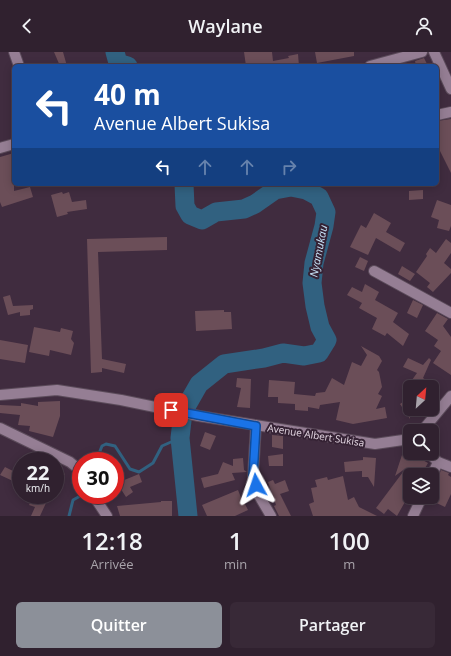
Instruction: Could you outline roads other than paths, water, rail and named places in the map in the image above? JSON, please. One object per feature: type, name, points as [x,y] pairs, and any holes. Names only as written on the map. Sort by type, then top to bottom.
[{"type":"street","points":[[14,52],[18,64]]},
{"type":"street","points":[[377,64],[422,52]]},
{"type":"street","points":[[434,52],[451,89]]},
{"type":"street","points":[[439,115],[451,112]]},
{"type":"street","points":[[0,148],[12,145]]},
{"type":"street","points":[[374,271],[451,313]]},
{"type":"street","name":"Avenue Albert Sukisa","points":[[0,395],[57,390],[121,400],[256,426],[375,444],[403,440]]},
{"type":"street","points":[[428,424],[451,396]]},
{"type":"street","points":[[256,426],[253,476],[258,494],[270,516]]},
{"type":"street","points":[[0,428],[72,464]]},
{"type":"street","points":[[435,468],[438,462],[451,467]]},
{"type":"street","points":[[99,504],[107,516]]},
{"type":"street","points":[[413,516],[419,504]]},
{"type":"waterway","name":"Nyamukau","points":[[115,52],[118,63],[121,64]]},
{"type":"waterway","name":"Nyamukau","points":[[184,186],[185,206],[190,215],[202,220],[216,212],[244,209],[255,204],[275,190],[291,187],[306,190],[319,197],[326,212],[324,226],[314,263],[312,283],[320,327],[327,340],[319,353],[304,356],[283,353],[264,358],[224,364],[199,384],[183,412],[180,438],[188,516]]},
{"type":"waterway","points":[[124,460],[130,469],[139,472],[153,463],[162,446],[180,438]]},
{"type":"waterway","points":[[100,452],[102,446],[106,444],[115,446],[119,452]]},
{"type":"waterway","points":[[69,516],[72,504]]}]
